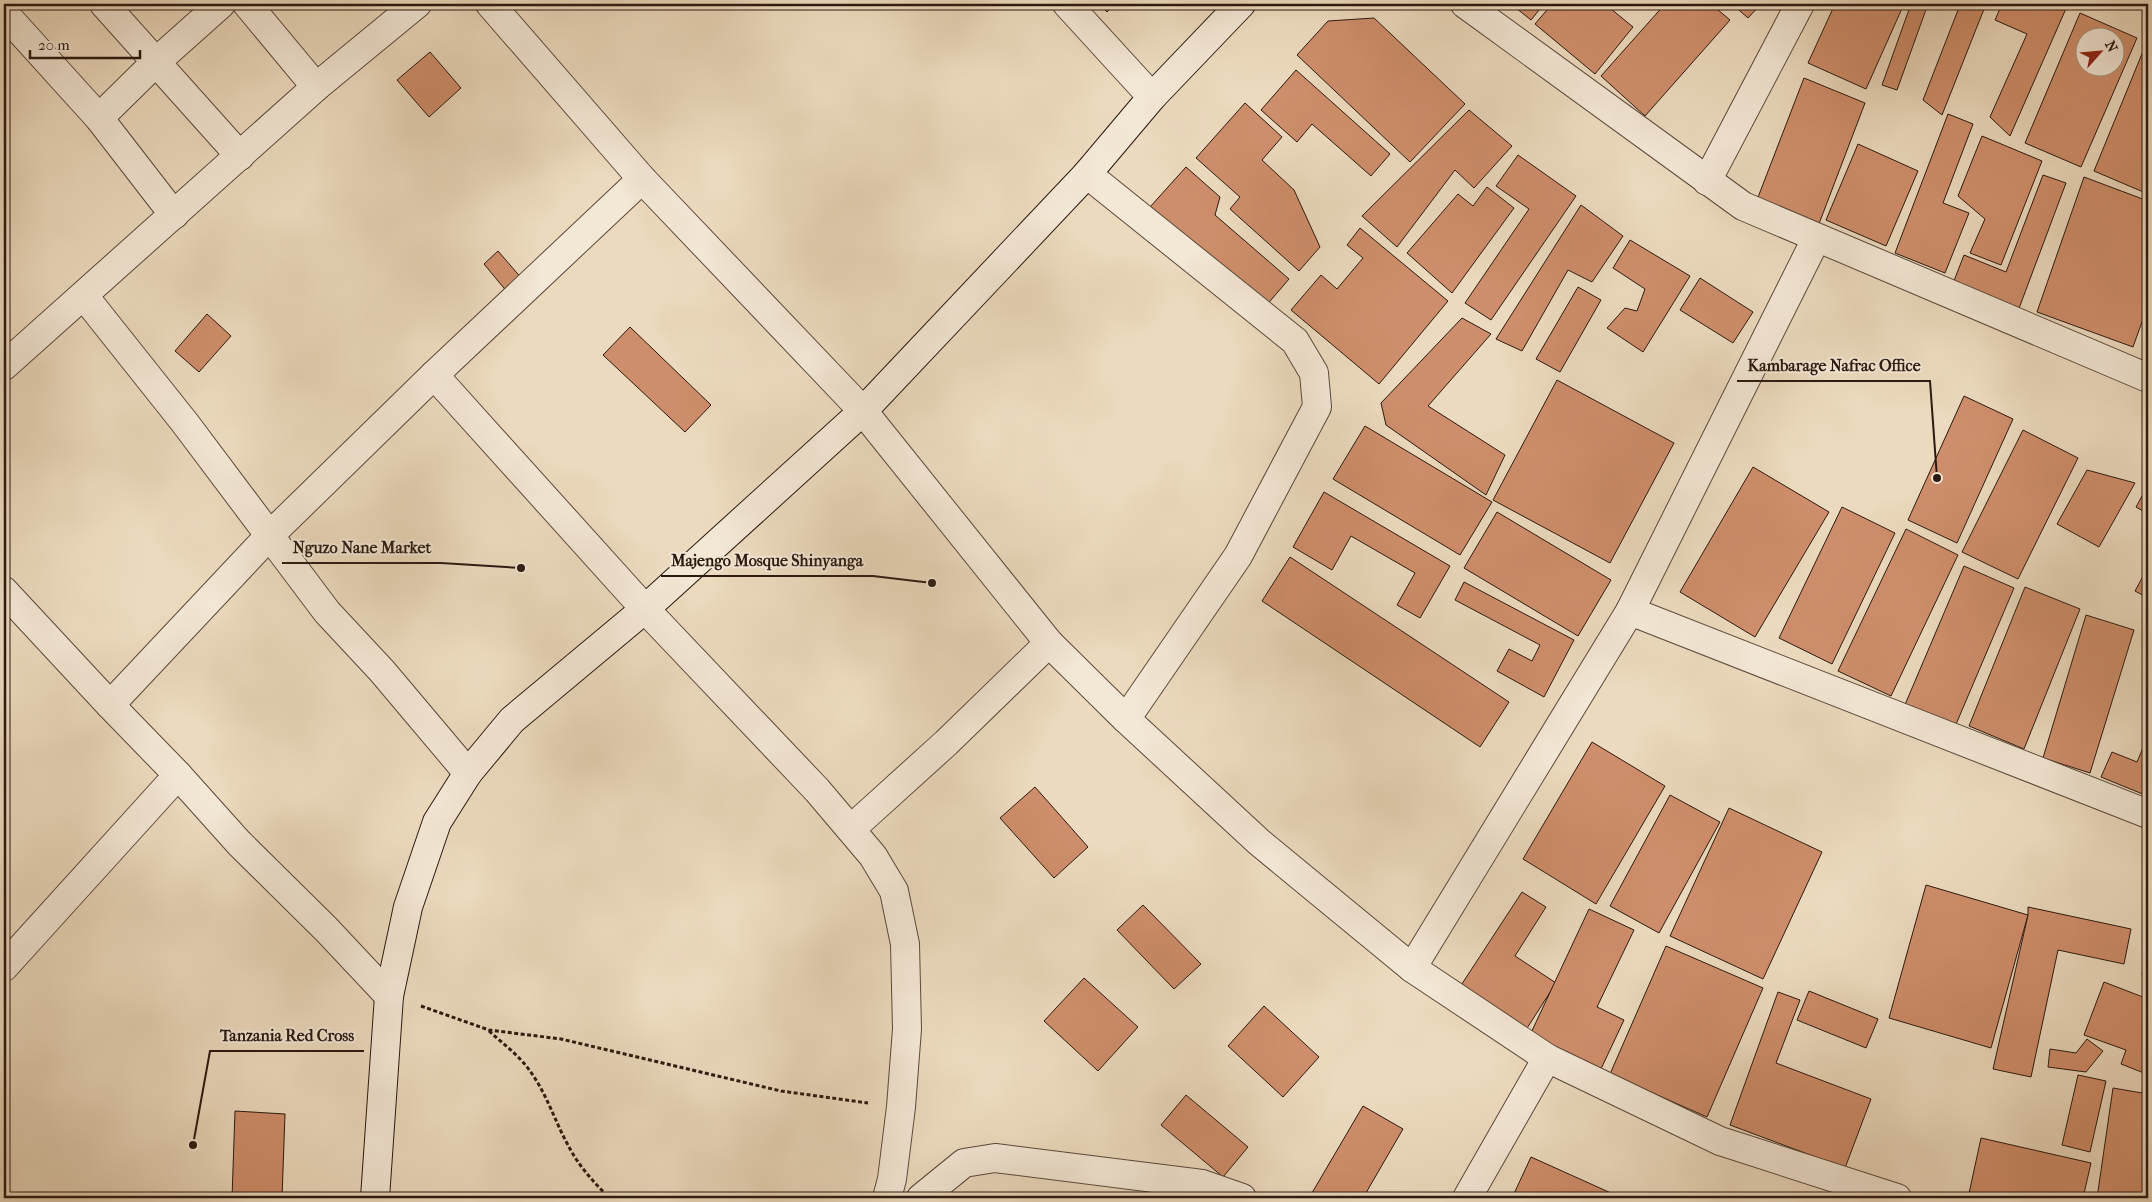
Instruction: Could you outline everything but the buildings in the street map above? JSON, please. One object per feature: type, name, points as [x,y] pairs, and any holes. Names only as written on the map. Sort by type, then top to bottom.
[{"type":"street","points":[[15,4],[4,14],[99,118],[174,215]]},
{"type":"street","points":[[104,4],[240,156]]},
{"type":"street","points":[[99,118],[156,62],[221,4]]},
{"type":"street","points":[[247,4],[316,87]]},
{"type":"street","points":[[4,366],[316,87],[417,4]]},
{"type":"street","points":[[490,4],[642,179],[864,411],[1049,643],[1126,719],[1259,842],[1412,968],[1547,1058],[1720,1141],[1883,1196]]},
{"type":"street","points":[[1067,4],[1152,97]]},
{"type":"street","points":[[375,1198],[389,996],[408,907],[437,822],[468,773],[512,720],[644,609],[864,411],[1087,174],[1152,97],[1241,4]]},
{"type":"street","points":[[1465,4],[1743,206],[1816,239],[2148,378]]},
{"type":"street","points":[[1707,181],[1800,4]]},
{"type":"street","points":[[1087,174],[1295,341],[1314,373],[1318,407],[1238,556],[1126,719]]},
{"type":"street","points":[[110,705],[270,536],[434,375],[642,179]]},
{"type":"street","points":[[1412,968],[1630,611],[1816,239]]},
{"type":"street","points":[[84,296],[186,423],[327,612],[382,671],[468,773]]},
{"type":"street","points":[[434,375],[644,609],[817,790],[873,856],[894,891],[905,944],[907,1029],[901,1107],[892,1179],[887,1198]]},
{"type":"street","points":[[4,591],[178,775],[239,843],[326,929],[389,996]]},
{"type":"street","points":[[1630,611],[2148,814]]},
{"type":"street","points":[[850,829],[946,743],[1049,643]]},
{"type":"street","points":[[4,967],[178,775]]},
{"type":"street","points":[[1467,1198],[1547,1058]]},
{"type":"street","points":[[921,1198],[964,1163],[995,1158],[1202,1184],[1242,1198]]},
{"type":"path","points":[[389,996],[489,1030],[561,1039],[781,1091],[842,1101],[901,1107]]},
{"type":"path","points":[[489,1030],[523,1061],[531,1072],[543,1091],[570,1148],[591,1179],[610,1198]]},
{"type":"place","name":"Kambarage Nafrac Office","points":[[1937,478]]},
{"type":"place","name":"Nguzo Nane Market","points":[[521,568]]},
{"type":"place","name":"Majengo Mosque Shinyanga","points":[[932,583]]},
{"type":"place","name":"Tanzania Red Cross","points":[[193,1145]]}]
